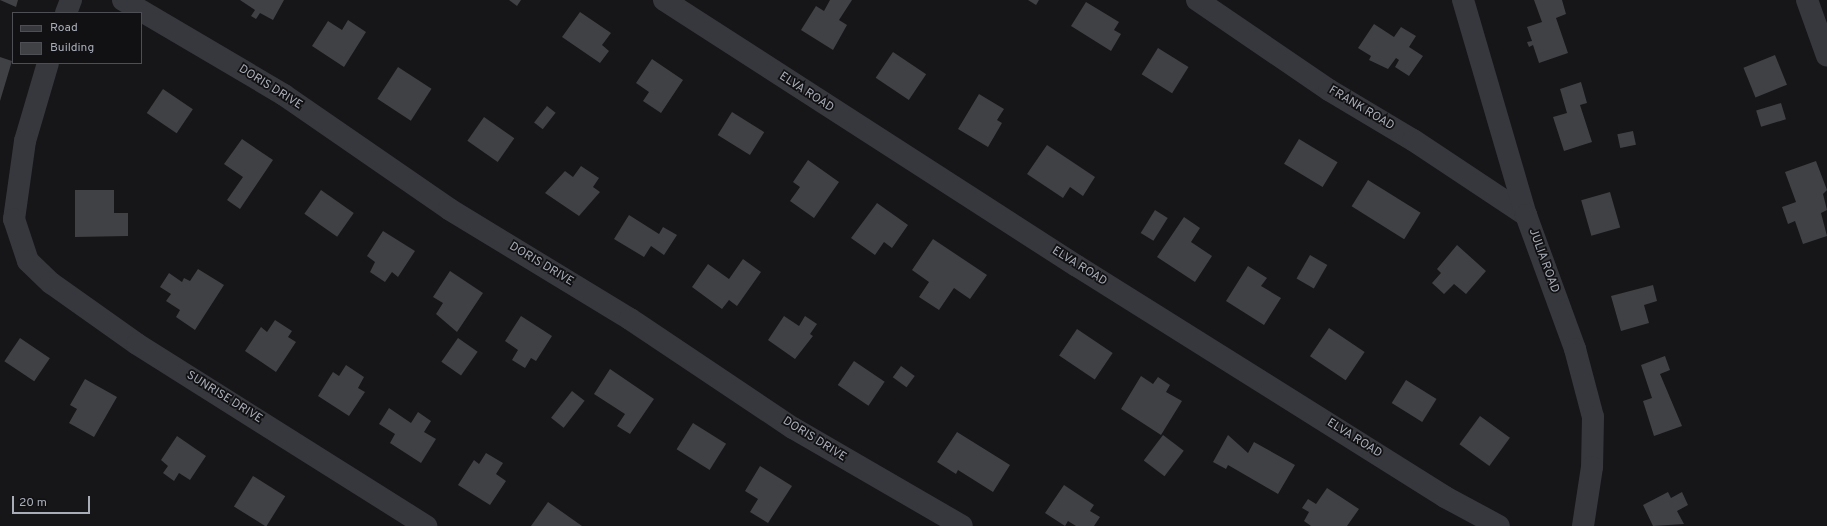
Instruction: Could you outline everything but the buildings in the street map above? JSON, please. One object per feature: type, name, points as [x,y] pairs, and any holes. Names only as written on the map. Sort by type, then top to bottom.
[{"type":"street","points":[[66,12],[71,0]]},
{"type":"street","name":"DORIS DRIVE","points":[[123,0],[284,95],[449,209],[630,319],[793,428],[962,526]]},
{"type":"street","name":"ELVA ROAD","points":[[664,0],[1077,266],[1445,496],[1499,526]]},
{"type":"street","name":"FRANK ROAD","points":[[1197,0],[1329,90],[1413,140],[1526,216]]},
{"type":"street","name":"JULIA ROAD","points":[[1463,0],[1526,216],[1575,349],[1593,416],[1592,467],[1583,526]]},
{"type":"street","points":[[1807,0],[1827,56]]},
{"type":"street","name":"SUNRISE DRIVE","points":[[48,64],[25,141],[14,219],[28,261],[51,283],[137,344],[426,526]]}]
